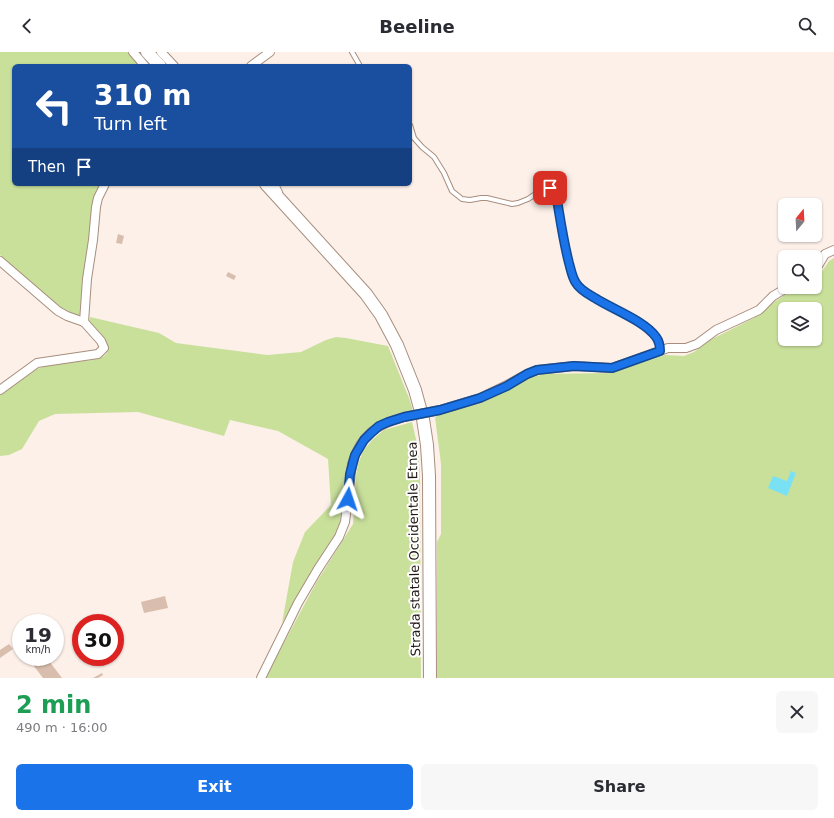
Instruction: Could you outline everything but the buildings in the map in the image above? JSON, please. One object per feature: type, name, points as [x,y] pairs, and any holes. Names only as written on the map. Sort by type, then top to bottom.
[{"type":"main road","points":[[147,52],[158,64]]},
{"type":"main road","name":"Strada statale Occidentale Etnea","points":[[268,186],[361,288],[370,300],[393,338],[415,390],[424,426],[429,476],[430,678]]},
{"type":"street","points":[[133,52],[143,64]]},
{"type":"street","points":[[161,52],[172,64]]},
{"type":"street","points":[[253,64],[270,52]]},
{"type":"street","points":[[84,322],[87,279],[93,240],[95,212],[98,198],[104,186]]},
{"type":"street","points":[[822,259],[825,254],[834,250]]},
{"type":"street","points":[[0,261],[58,311],[84,322],[101,342],[104,348],[98,354],[37,363],[0,390]]},
{"type":"street","points":[[261,678],[298,603],[339,537],[346,517],[350,474],[355,455],[359,447],[379,426],[404,417],[440,410],[480,398],[537,370],[574,366],[612,368],[668,348],[686,348],[697,344],[716,330],[759,310],[772,296],[778,293]]},
{"type":"lane","points":[[352,52],[359,64]]},
{"type":"lane","points":[[412,132],[414,138],[434,157],[452,190],[462,199],[470,200],[487,198],[512,204],[528,199],[543,189],[550,188],[554,190],[556,194],[565,249],[576,284],[584,292],[649,329],[657,338],[660,345],[660,351]]},
{"type":"lane","points":[[277,186],[284,204]]},
{"type":"green space","points":[[0,52],[129,52],[140,64],[12,64],[12,186],[102,186],[82,315],[79,317],[62,310],[0,255]]},
{"type":"green space","points":[[834,258],[834,678],[437,678],[437,542],[441,534],[441,464],[435,417],[446,412],[479,404],[530,378],[544,374],[611,373],[665,355],[684,356],[694,352],[710,340],[754,318],[786,294],[822,294],[823,270],[829,261]]},
{"type":"green space","points":[[90,317],[159,333],[176,343],[267,355],[301,352],[336,337],[388,346],[413,411],[385,418],[370,427],[352,451],[347,466],[340,523],[337,532],[282,623],[293,562],[305,532],[331,505],[328,459],[278,431],[230,420],[224,436],[138,412],[55,414],[39,421],[22,449],[9,455],[0,456],[0,395],[34,370],[52,364],[93,360],[101,354],[103,357],[107,353],[106,341],[89,324]]},
{"type":"green space","points":[[412,422],[418,448],[420,477],[421,678],[265,678],[316,583],[353,524],[356,476],[358,464],[363,451],[373,439],[384,430]]},
{"type":"water","points":[[791,471],[796,473],[787,496],[768,488],[773,476],[787,481]]},
{"type":"route","points":[[348,499],[350,474],[355,455],[364,440],[379,426],[404,417],[440,410],[480,398],[537,370],[574,366],[612,368],[660,351],[660,345],[657,338],[649,329],[584,292],[576,284],[565,249],[556,194],[554,190],[550,188]]}]
